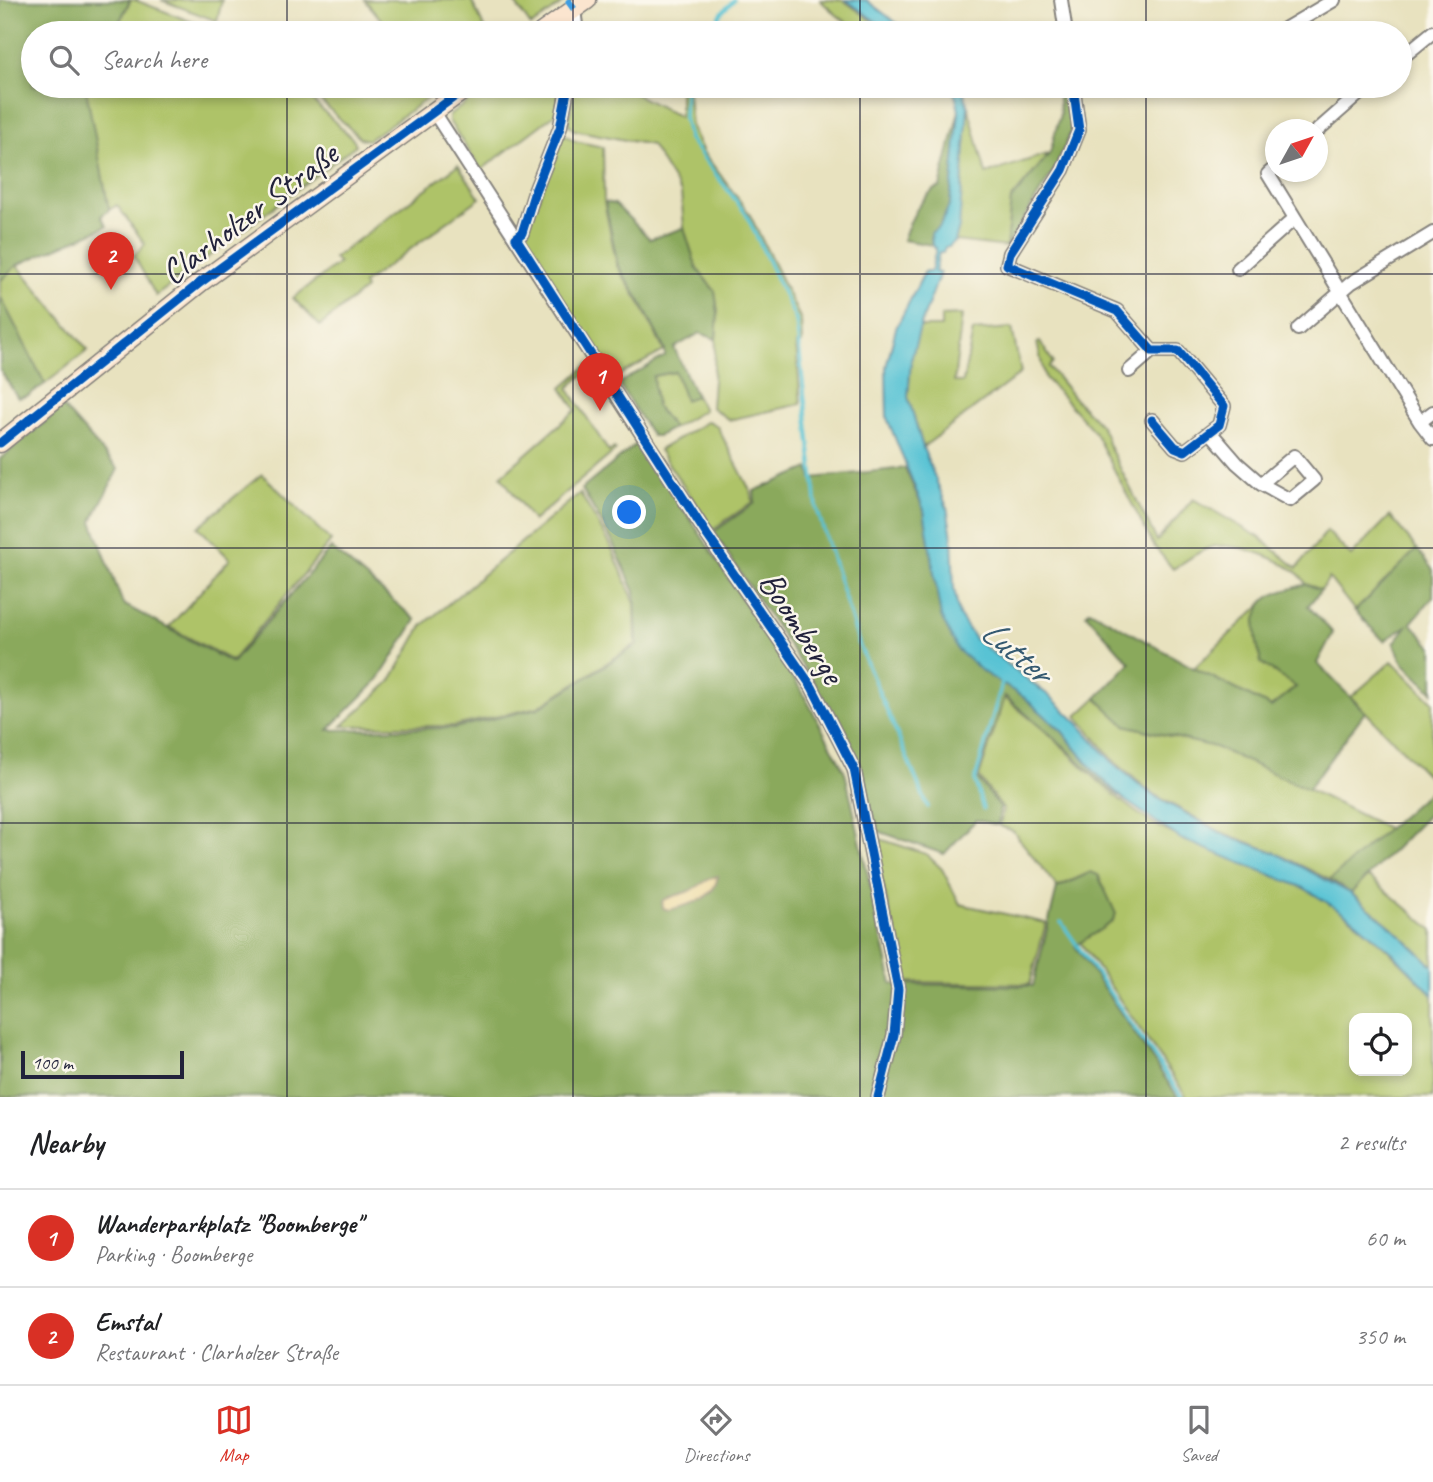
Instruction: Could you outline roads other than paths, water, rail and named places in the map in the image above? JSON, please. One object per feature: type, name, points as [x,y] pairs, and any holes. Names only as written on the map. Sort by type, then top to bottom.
[{"type":"street","points":[[1061,0],[1064,21]]},
{"type":"street","points":[[1298,21],[1334,0]]},
{"type":"street","points":[[558,21],[580,5]]},
{"type":"street","points":[[1412,49],[1433,32]]},
{"type":"street","name":"Clarholzer Straße","points":[[0,443],[201,282],[452,98]]},
{"type":"street","points":[[516,238],[522,233],[560,128],[566,98]]},
{"type":"street","points":[[1075,98],[1079,130],[1063,170],[1010,253],[1007,265],[1117,311],[1152,351]]},
{"type":"street","points":[[1328,121],[1354,98]]},
{"type":"street","name":"Boomberge","points":[[433,112],[707,535],[812,687],[854,769],[898,989],[894,1035],[878,1097]]},
{"type":"street","points":[[1278,182],[1295,218],[1433,439]]},
{"type":"street","points":[[1238,269],[1295,218]]},
{"type":"street","points":[[1298,329],[1341,292],[1433,233]]},
{"type":"street","points":[[1129,370],[1152,351],[1178,351],[1224,406],[1219,425],[1191,448],[1180,450],[1152,420]]},
{"type":"street","points":[[1420,422],[1433,412]]},
{"type":"street","points":[[1211,433],[1237,463],[1261,484]]},
{"type":"water","points":[[846,0],[866,0],[894,21],[875,21]]},
{"type":"water","points":[[956,98],[966,98],[968,106],[959,227],[955,241],[945,247],[943,253],[939,253],[935,272],[940,273],[911,360],[908,397],[923,448],[947,507],[959,615],[975,639],[1052,698],[1114,764],[1152,795],[1227,836],[1274,852],[1350,893],[1433,966],[1433,995],[1393,953],[1353,919],[1304,888],[1181,839],[1126,801],[1095,772],[1062,731],[1025,698],[983,672],[958,650],[941,617],[924,510],[887,418],[886,367],[896,328],[925,271],[931,271],[936,249],[932,245],[931,233],[940,226],[950,204],[959,111]]},
{"type":"waterway","points":[[717,21],[734,0]]},
{"type":"waterway","points":[[685,98],[684,118],[689,139],[746,214],[796,320],[817,509],[860,647],[928,807]]},
{"type":"waterway","name":"Lutter","points":[[983,809],[975,781],[1003,679]]},
{"type":"waterway","points":[[1061,922],[1182,1097]]},
{"type":"place","name":"Emstal","points":[[111,290]]},
{"type":"place","name":"Wanderparkplatz \"Boomberge\"","points":[[600,411]]}]
